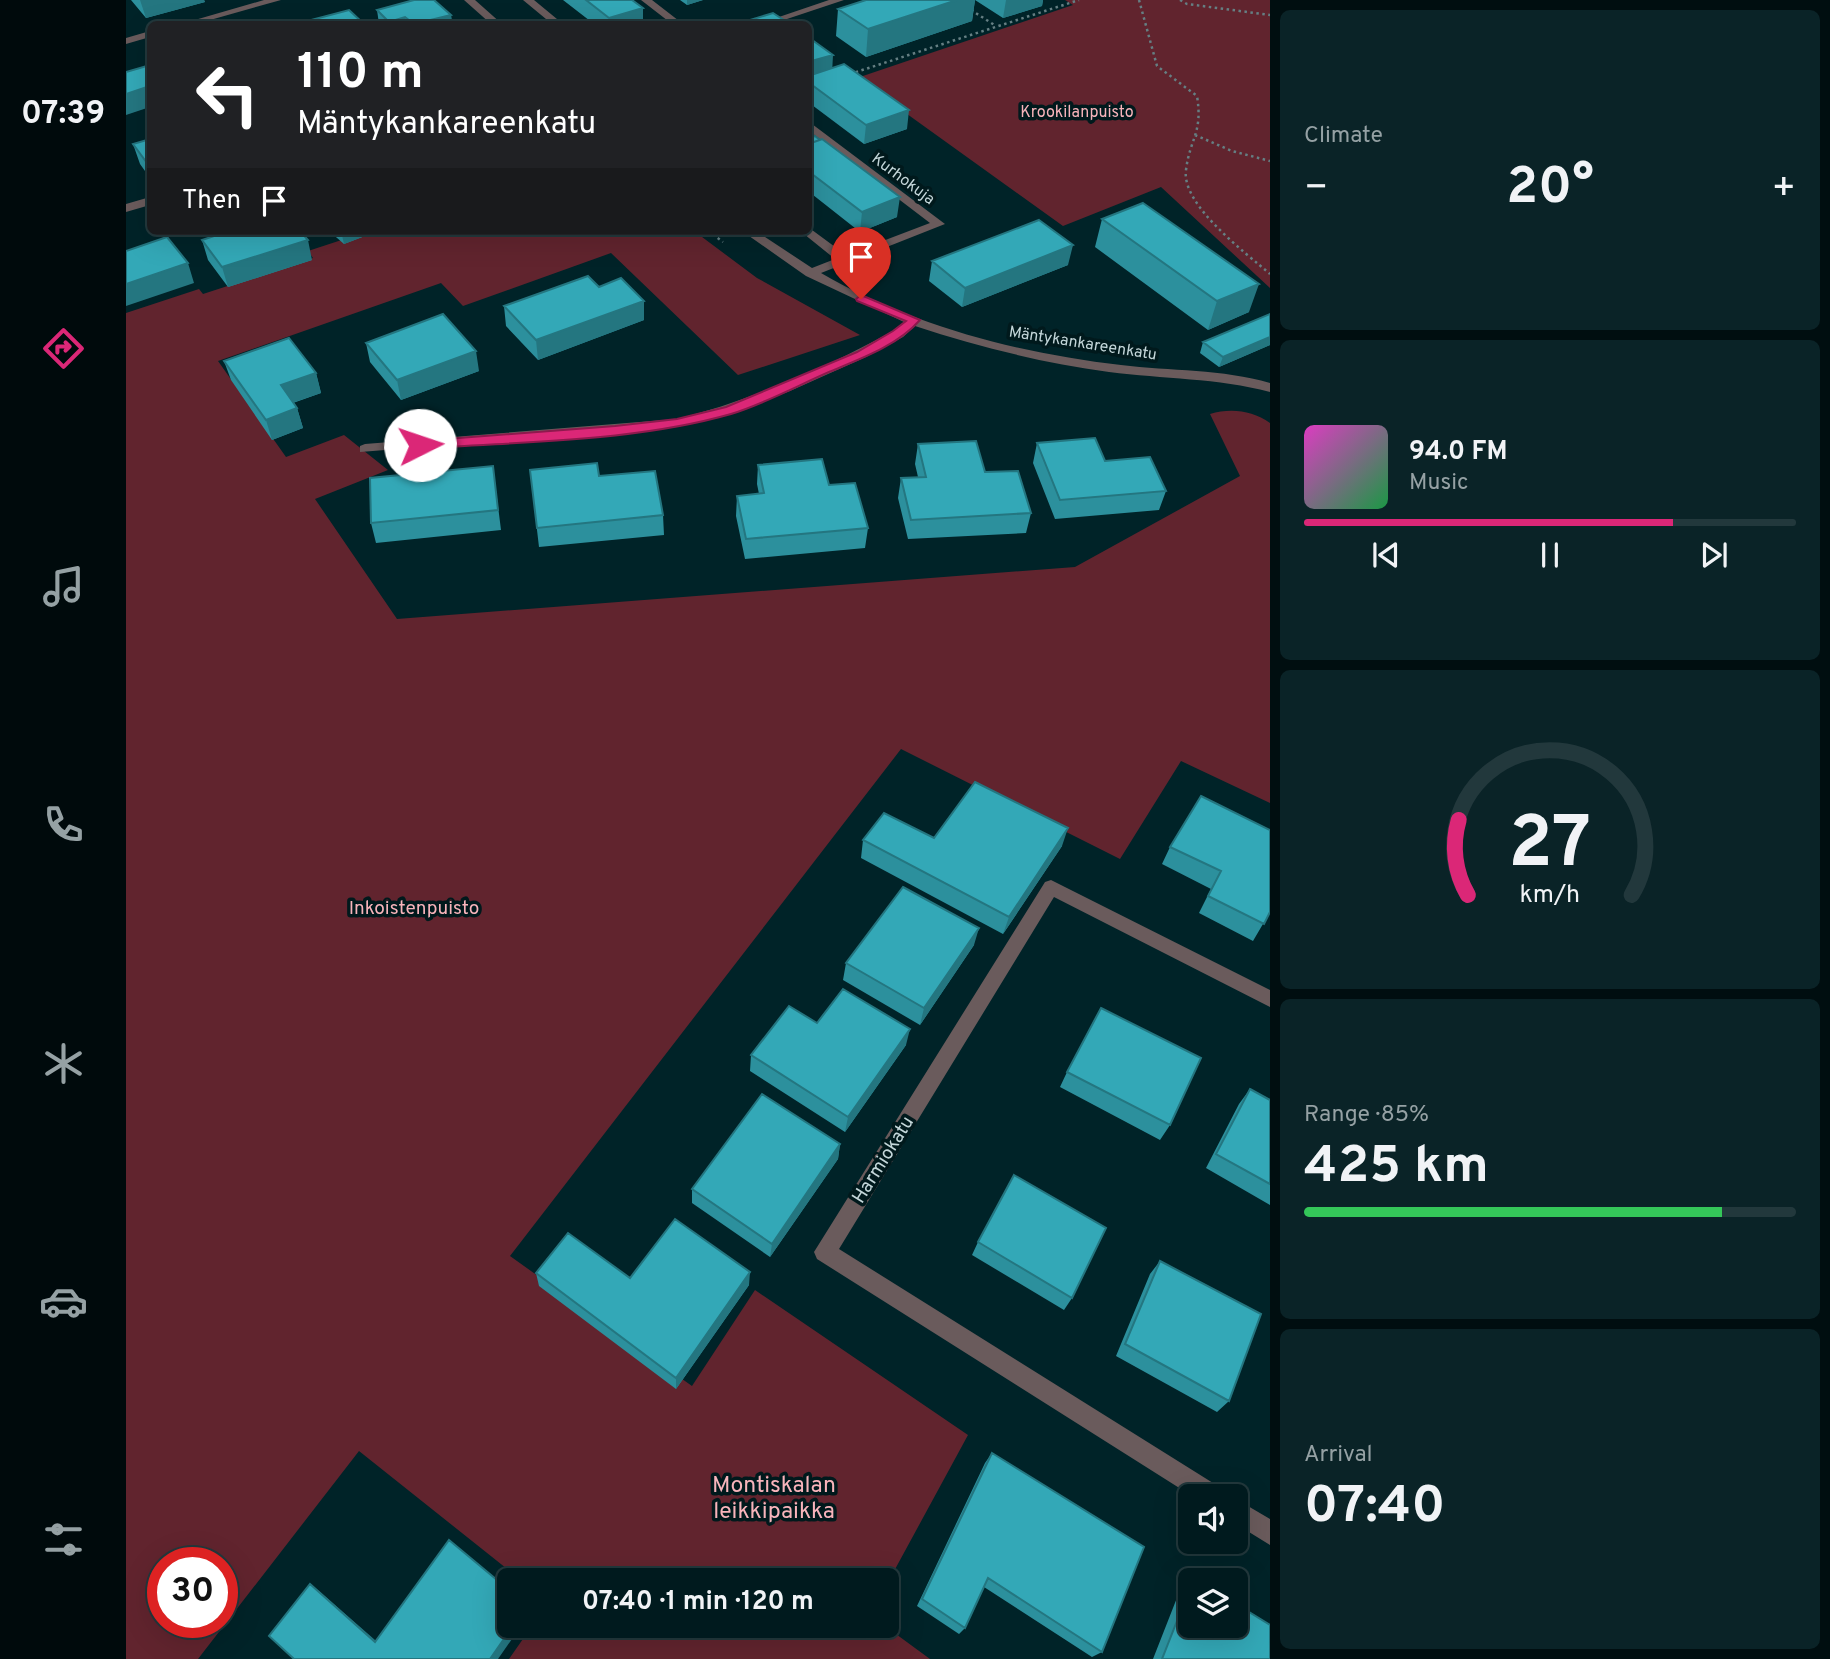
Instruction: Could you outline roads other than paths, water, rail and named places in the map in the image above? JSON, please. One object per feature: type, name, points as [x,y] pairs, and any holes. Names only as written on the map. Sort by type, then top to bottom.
[{"type":"street","points":[[197,21],[276,0]]},
{"type":"street","points":[[469,0],[494,21]]},
{"type":"street","points":[[528,0],[554,21]]},
{"type":"street","points":[[646,0],[674,21]]},
{"type":"street","points":[[773,21],[839,0]]},
{"type":"street","points":[[126,41],[147,35]]},
{"type":"street","name":"Kurhokuja","points":[[810,273],[939,224],[812,127]]},
{"type":"street","points":[[126,208],[147,202]]},
{"type":"street","points":[[812,234],[844,260]]},
{"type":"street","name":"Mäntykankareenkatu","points":[[754,235],[810,273],[861,299],[965,338],[1030,355],[1095,366],[1270,387]]},
{"type":"street","points":[[365,449],[677,423],[729,410],[785,388],[861,354],[898,334],[914,320]]},
{"type":"street","name":"Harmiokatu","points":[[1194,1484],[825,1252],[1051,887],[1270,999]]},
{"type":"street","points":[[1248,1518],[1270,1532]]},
{"type":"park label","name":"Krookilanpuisto","points":[[1077,111]]},
{"type":"park label","name":"Inkoistenpuisto","points":[[414,907]]},
{"type":"park label","name":"Montiskalan leikkipaikka","points":[[774,1497]]}]
